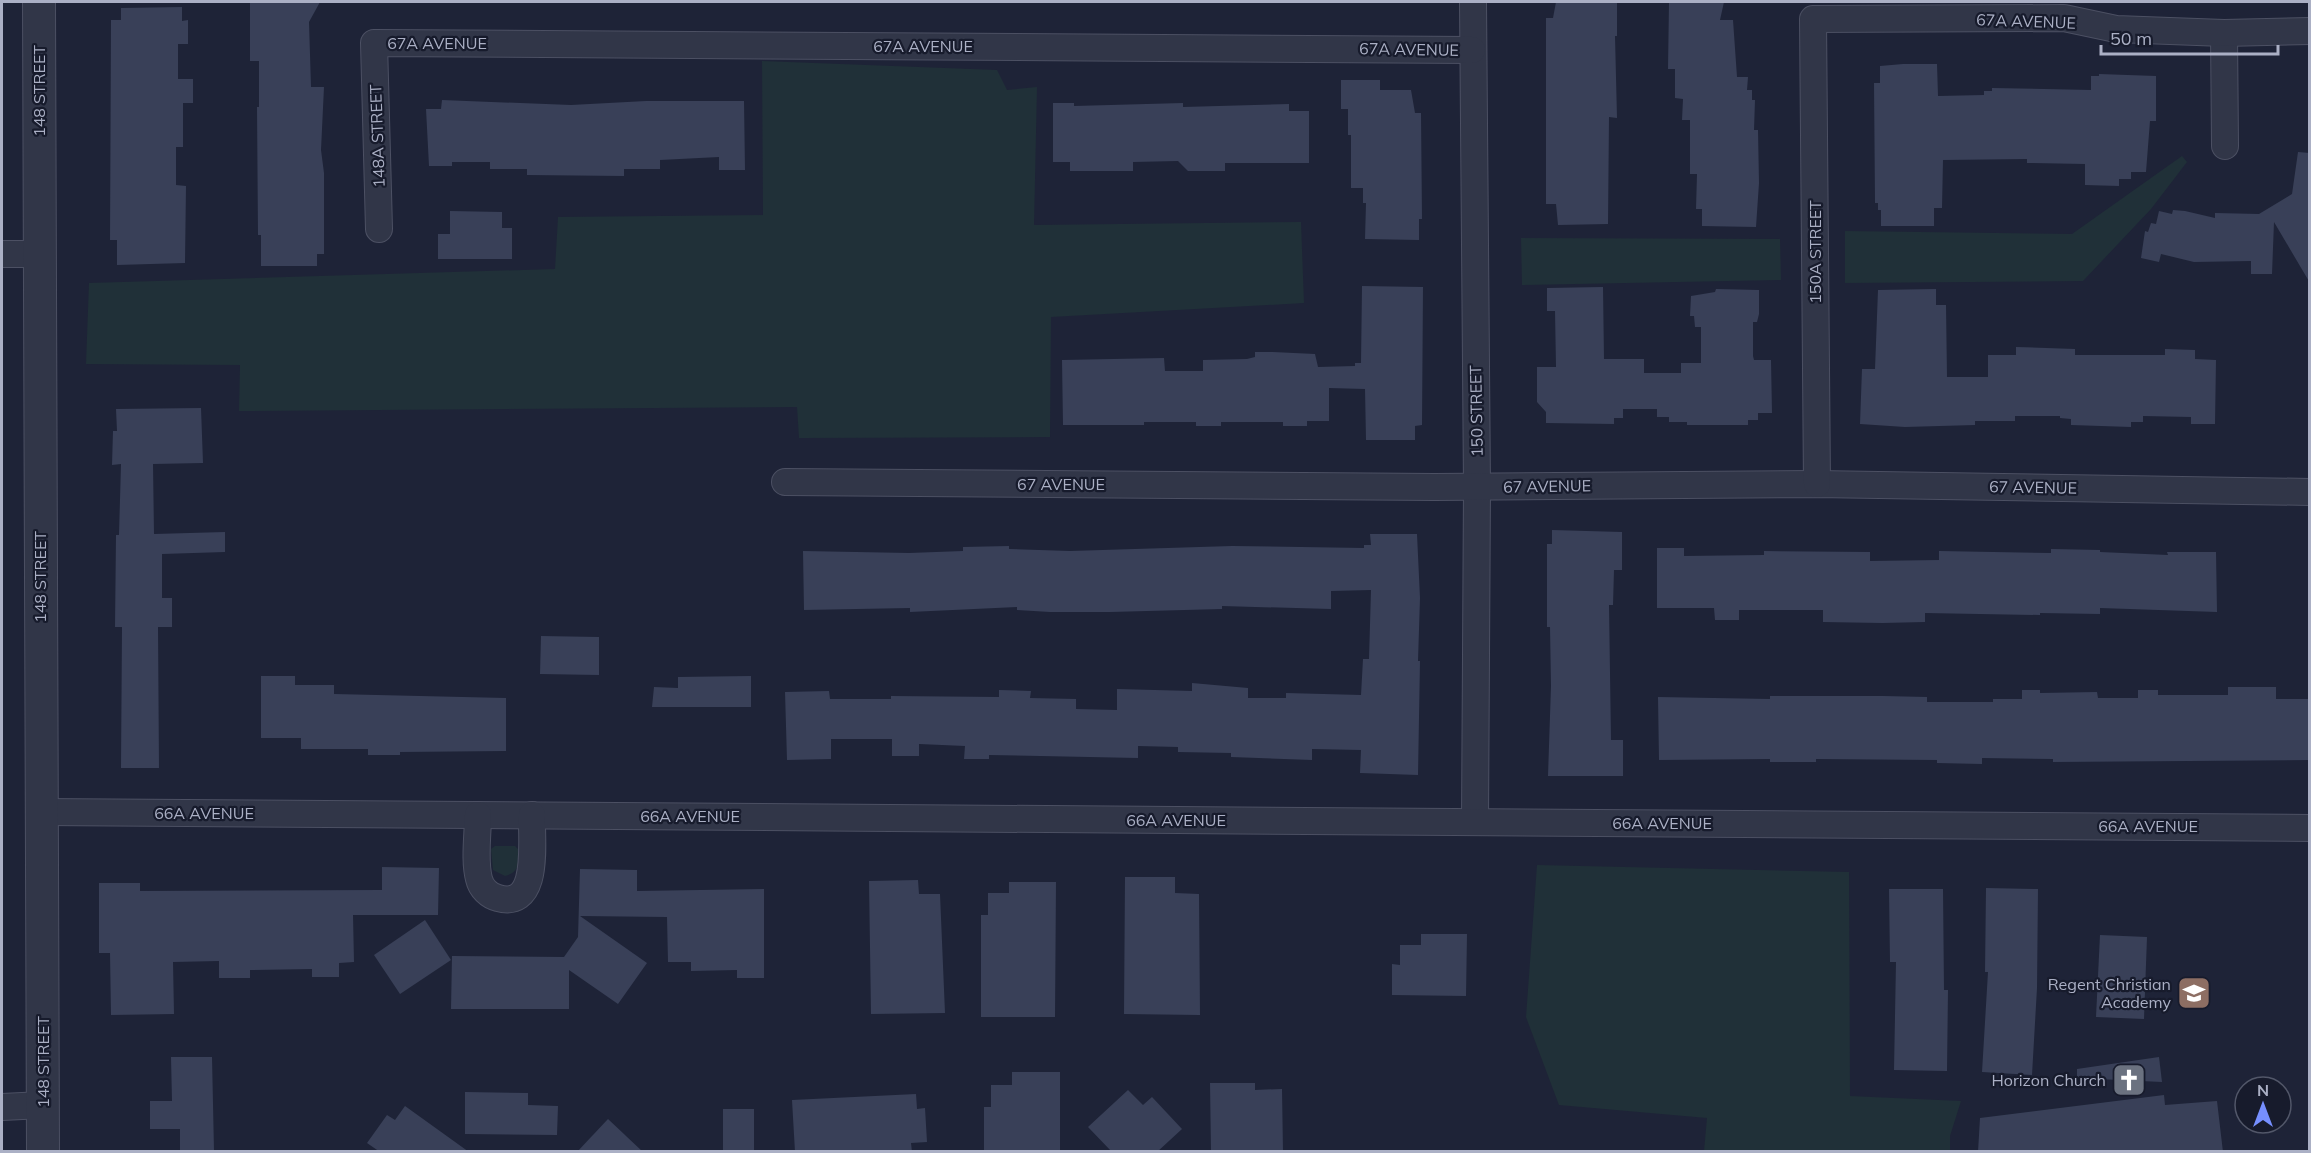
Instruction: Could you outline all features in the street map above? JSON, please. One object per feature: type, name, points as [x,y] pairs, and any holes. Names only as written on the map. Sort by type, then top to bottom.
[{"type":"street","name":"148 STREET","points":[[39,2],[43,1152]]},
{"type":"street","name":"150 STREET","points":[[1473,2],[1477,487],[1475,822]]},
{"type":"street","name":"67A AVENUE","points":[[1813,19],[2064,18],[2116,29],[2224,33],[2310,31]]},
{"type":"street","name":"150A STREET","points":[[1813,19],[1817,484]]},
{"type":"street","points":[[2224,33],[2225,146]]},
{"type":"street","name":"67A AVENUE","points":[[374,43],[1472,50]]},
{"type":"street","name":"148A STREET","points":[[374,43],[379,229]]},
{"type":"street","points":[[2,254],[39,254]]},
{"type":"street","name":"67 AVENUE","points":[[785,482],[1477,487],[1817,484],[2310,492]]},
{"type":"street","name":"66A AVENUE","points":[[42,812],[2310,828]]},
{"type":"street","points":[[478,815],[479,879],[488,893],[504,899],[520,894],[531,881],[532,815]]},
{"type":"street","points":[[2,1107],[43,1106]]},
{"type":"shaded area","points":[[762,61],[997,70],[1007,90],[1037,87],[1034,225],[1301,222],[1304,303],[1051,317],[1050,437],[799,438],[797,407],[239,411],[240,365],[86,364],[89,283],[555,269],[558,217],[763,215]]},
{"type":"shaded area","points":[[2182,156],[2187,162],[2151,209],[2083,281],[1845,283],[1845,231],[2072,234]]},
{"type":"shaded area","points":[[1521,238],[1780,239],[1781,280],[1522,285]]},
{"type":"shaded area","points":[[495,846],[515,846],[518,849],[517,866],[514,872],[505,876],[493,870],[491,849]]},
{"type":"shaded area","points":[[1537,865],[1849,872],[1850,1096],[1961,1101],[1950,1136],[1950,1151],[1704,1151],[1707,1118],[1559,1105],[1526,1017]]},
{"type":"building","points":[[250,2],[320,2],[309,22],[311,87],[324,87],[321,150],[324,173],[324,254],[317,254],[317,266],[261,266],[261,235],[258,235],[259,61],[250,61]]},
{"type":"building","points":[[1556,2],[1617,2],[1617,36],[1615,36],[1617,118],[1609,117],[1608,224],[1558,225],[1556,204],[1546,204],[1546,18],[1553,18]]},
{"type":"building","points":[[1669,2],[1724,2],[1720,20],[1733,20],[1737,77],[1748,77],[1747,90],[1752,90],[1752,100],[1755,100],[1754,130],[1758,130],[1759,183],[1756,227],[1702,226],[1702,209],[1696,209],[1697,174],[1690,174],[1690,120],[1682,120],[1683,99],[1675,98],[1675,69],[1668,69]]},
{"type":"building","points":[[182,7],[182,21],[188,20],[188,44],[178,44],[178,79],[193,79],[193,103],[183,103],[183,147],[176,147],[176,185],[186,186],[185,263],[117,265],[117,240],[110,240],[111,20],[121,20],[121,8]]},
{"type":"building","points":[[1937,64],[1938,96],[1984,95],[1984,91],[1992,91],[1992,88],[2091,90],[2091,76],[2099,76],[2099,74],[2156,76],[2156,121],[2150,121],[2146,172],[2131,172],[2131,179],[2119,179],[2119,186],[2085,185],[2085,164],[2027,163],[2027,159],[1943,160],[1942,208],[1934,208],[1934,226],[1881,226],[1881,210],[1878,210],[1878,203],[1875,203],[1874,83],[1880,83],[1880,66]]},
{"type":"building","points":[[1341,80],[1380,80],[1380,90],[1411,90],[1415,113],[1421,113],[1422,219],[1419,219],[1419,240],[1365,239],[1366,203],[1363,203],[1363,188],[1351,188],[1351,135],[1348,135],[1348,109],[1341,109]]},
{"type":"building","points":[[442,100],[571,105],[646,101],[744,101],[745,170],[719,170],[719,157],[660,160],[660,169],[624,169],[624,176],[527,175],[527,169],[490,169],[490,162],[452,162],[452,166],[429,166],[426,109],[441,109]]},
{"type":"building","points":[[1053,103],[1074,103],[1074,106],[1183,103],[1183,107],[1289,104],[1289,111],[1309,111],[1309,163],[1225,163],[1225,171],[1188,171],[1178,161],[1133,162],[1133,171],[1070,171],[1070,162],[1053,162]]},
{"type":"building","points":[[2298,152],[2310,153],[2310,283],[2274,222],[2272,274],[2251,274],[2251,261],[2194,262],[2161,254],[2159,262],[2141,258],[2145,231],[2148,232],[2151,223],[2156,224],[2159,211],[2172,214],[2173,210],[2185,211],[2215,218],[2215,213],[2259,214],[2292,194]]},
{"type":"building","points":[[450,211],[502,212],[502,228],[512,228],[512,259],[438,259],[438,234],[450,234]]},
{"type":"building","points":[[1362,286],[1423,287],[1422,425],[1415,426],[1415,440],[1366,440],[1365,389],[1329,388],[1329,421],[1307,421],[1307,426],[1283,426],[1283,422],[1221,422],[1221,426],[1196,426],[1196,422],[1144,422],[1144,425],[1063,425],[1062,360],[1164,358],[1165,371],[1203,371],[1203,360],[1247,359],[1255,357],[1255,352],[1273,352],[1315,354],[1318,367],[1355,366],[1355,363],[1361,363]]},
{"type":"building","points":[[1603,287],[1604,359],[1644,359],[1644,373],[1681,373],[1681,363],[1701,363],[1701,327],[1695,327],[1694,316],[1690,316],[1691,296],[1715,292],[1716,289],[1759,290],[1759,314],[1757,322],[1753,322],[1753,356],[1754,360],[1771,360],[1772,413],[1758,413],[1758,420],[1748,420],[1748,425],[1687,425],[1687,422],[1669,422],[1669,417],[1657,417],[1657,409],[1623,409],[1623,418],[1614,418],[1614,424],[1546,423],[1546,412],[1537,402],[1537,367],[1556,367],[1555,311],[1547,311],[1547,288]]},
{"type":"building","points":[[1936,289],[1936,305],[1946,305],[1947,377],[1988,377],[1988,355],[2016,355],[2016,347],[2075,349],[2075,355],[2165,355],[2165,349],[2195,350],[2195,359],[2216,360],[2215,424],[2191,424],[2191,417],[2143,416],[2143,422],[2131,422],[2131,427],[2071,425],[2071,419],[2060,418],[2060,416],[2015,416],[2015,421],[1975,421],[1975,425],[1905,427],[1860,424],[1862,369],[1875,369],[1878,290]]},
{"type":"building","points":[[201,408],[203,463],[153,464],[154,534],[225,532],[225,552],[162,554],[162,598],[172,598],[172,627],[158,627],[159,768],[121,768],[122,627],[115,627],[116,535],[119,535],[121,464],[112,465],[113,431],[117,431],[116,409]]},
{"type":"building","points":[[1552,530],[1622,532],[1622,570],[1614,570],[1613,605],[1609,605],[1611,740],[1623,740],[1623,776],[1548,776],[1551,686],[1550,627],[1547,627],[1547,544],[1552,544]]},
{"type":"building","points":[[1370,534],[1417,534],[1420,598],[1418,775],[1360,773],[1361,750],[1312,749],[1312,760],[1231,757],[1231,753],[1178,752],[1178,747],[1138,746],[1138,758],[989,755],[989,759],[964,759],[965,746],[919,744],[919,756],[892,756],[892,739],[831,739],[831,759],[787,760],[785,692],[829,691],[830,699],[891,699],[891,696],[999,697],[999,690],[1031,691],[1030,698],[1076,699],[1076,709],[1117,710],[1117,689],[1192,691],[1192,683],[1248,688],[1248,698],[1286,698],[1286,693],[1361,695],[1363,659],[1369,659],[1371,590],[1331,591],[1331,609],[1222,606],[1222,609],[1110,612],[1050,612],[1017,610],[1017,607],[910,612],[910,608],[804,610],[803,551],[909,553],[963,551],[963,547],[1009,546],[1009,549],[1070,551],[1232,546],[1364,548],[1364,545],[1371,545]]},
{"type":"building","points":[[1657,548],[1684,548],[1684,556],[1764,555],[1764,551],[1870,552],[1870,561],[1939,560],[1939,551],[2051,553],[2051,549],[2168,555],[2167,552],[2216,552],[2217,612],[2100,608],[2100,614],[1925,613],[1925,622],[1882,623],[1823,622],[1823,610],[1739,610],[1739,620],[1715,620],[1714,608],[1657,608]]},
{"type":"building","points":[[541,636],[599,637],[599,675],[540,674]]},
{"type":"building","points":[[261,676],[295,676],[295,685],[334,685],[334,694],[506,698],[506,751],[400,752],[400,755],[368,755],[368,749],[301,749],[301,738],[261,738]]},
{"type":"building","points":[[751,676],[751,707],[652,707],[654,687],[678,688],[678,677]]},
{"type":"building","points":[[2228,687],[2276,687],[2276,699],[2310,699],[2310,760],[2053,762],[2053,759],[1982,758],[1982,764],[1937,763],[1937,760],[1816,759],[1816,762],[1770,762],[1770,759],[1659,760],[1658,697],[1770,699],[1770,696],[1883,696],[1927,697],[1927,702],[1993,702],[1993,699],[2022,699],[2022,690],[2040,690],[2040,693],[2097,692],[2098,698],[2138,698],[2138,690],[2158,690],[2158,695],[2228,695]]},
{"type":"building","points":[[382,867],[439,868],[438,915],[353,915],[354,962],[339,963],[339,977],[312,977],[312,969],[250,970],[250,978],[219,978],[219,961],[173,962],[174,1014],[111,1015],[110,953],[99,953],[99,883],[140,883],[140,891],[382,890]]},
{"type":"building","points":[[580,869],[637,870],[637,891],[764,889],[764,978],[737,978],[737,970],[691,971],[691,962],[668,962],[667,917],[580,916],[647,963],[618,1004],[569,970],[569,1009],[451,1009],[452,956],[564,957],[578,937]]},
{"type":"building","points":[[1125,877],[1175,877],[1175,893],[1199,894],[1200,1015],[1124,1014]]},
{"type":"building","points":[[918,880],[919,894],[940,894],[945,1013],[871,1014],[869,881]]},
{"type":"building","points":[[1009,882],[1056,882],[1055,1017],[981,1017],[981,915],[988,915],[988,893],[1009,893]]},
{"type":"building","points":[[1986,888],[2038,889],[2037,988],[2032,1075],[1982,1072],[1988,972],[1985,972]]},
{"type":"building","points":[[1889,889],[1943,889],[1944,990],[1948,990],[1947,1071],[1894,1070],[1896,962],[1890,962]]},
{"type":"building","points":[[425,920],[451,960],[400,994],[374,955]]},
{"type":"building","points":[[1421,934],[1467,934],[1466,996],[1392,995],[1392,964],[1400,965],[1400,945],[1421,945]]},
{"type":"building","points":[[2100,935],[2147,937],[2144,1019],[2096,1017]]},
{"type":"building","points":[[171,1057],[212,1057],[214,1151],[180,1151],[180,1129],[150,1129],[150,1101],[172,1101]]},
{"type":"building","points":[[2159,1057],[2162,1082],[2077,1078],[2077,1069]]},
{"type":"building","points":[[1012,1072],[1060,1072],[1060,1152],[984,1152],[984,1107],[991,1107],[991,1085],[1012,1085]]},
{"type":"building","points":[[1210,1083],[1255,1083],[1255,1090],[1282,1089],[1283,1152],[1211,1152]]},
{"type":"building","points":[[1128,1090],[1143,1105],[1152,1097],[1182,1129],[1157,1152],[1112,1152],[1088,1127]]},
{"type":"building","points":[[465,1092],[528,1093],[528,1105],[558,1106],[557,1135],[465,1134]]},
{"type":"building","points":[[916,1094],[917,1109],[925,1108],[927,1142],[911,1143],[912,1152],[795,1152],[792,1100]]},
{"type":"building","points":[[2164,1095],[2165,1105],[2217,1101],[2223,1152],[1978,1152],[1980,1118]]},
{"type":"building","points":[[405,1106],[469,1152],[380,1152],[367,1143],[387,1115],[395,1120]]},
{"type":"building","points":[[723,1109],[754,1109],[754,1152],[723,1152]]},
{"type":"building","points":[[608,1119],[643,1152],[577,1152]]},
{"type":"place","name":"Regent Christian Academy","points":[[2194,993]]},
{"type":"place","name":"Horizon Church","points":[[2129,1080]]}]
